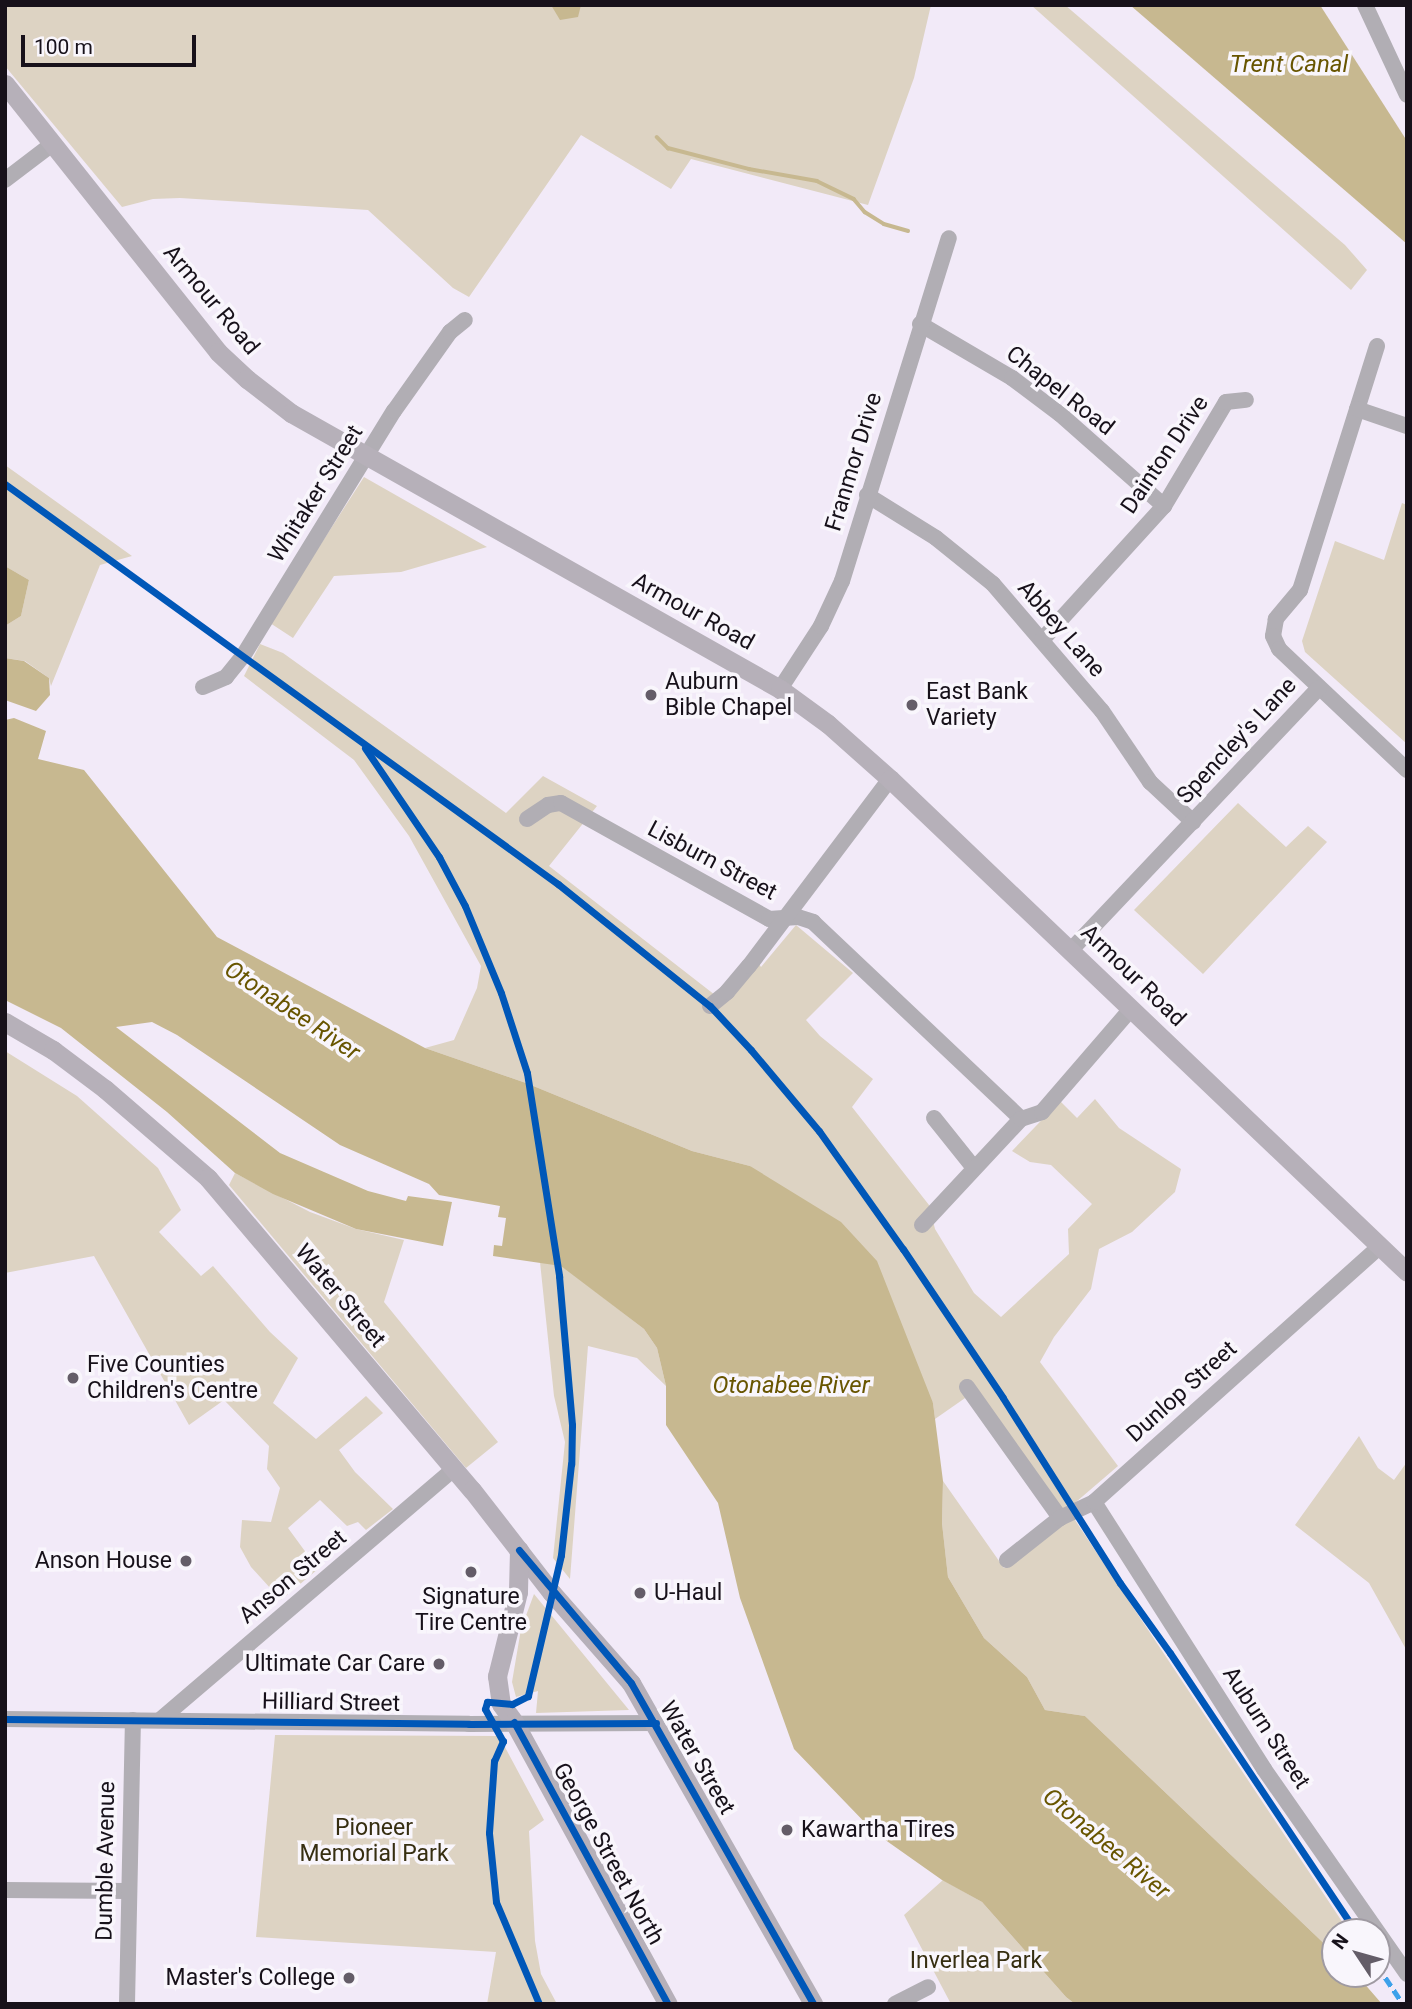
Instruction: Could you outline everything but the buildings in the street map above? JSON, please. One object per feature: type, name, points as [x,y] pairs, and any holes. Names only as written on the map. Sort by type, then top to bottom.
[{"type":"main road","name":"Armour Road","points":[[5,84],[218,352],[247,379],[291,413],[780,689],[828,724],[1071,950],[1130,1010],[1407,1272]]},
{"type":"main road","name":"Water Street","points":[[5,1022],[53,1050],[105,1089],[208,1178],[454,1469],[552,1593],[631,1683],[813,2004]]},
{"type":"main road","name":"George Street North","points":[[519,1550],[518,1592],[497,1681],[501,1704],[514,1722],[668,2004]]},
{"type":"main road","points":[[518,1592],[535,1590],[552,1593]]},
{"type":"street","points":[[1365,5],[1407,95]]},
{"type":"street","points":[[5,180],[51,145]]},
{"type":"street","name":"Franmor Drive","points":[[780,689],[821,626],[842,580],[949,238]]},
{"type":"street","name":"Whitaker Street","points":[[203,687],[226,677],[243,656],[320,527],[368,456],[394,411],[450,332],[465,320]]},
{"type":"street","name":"Chapel Road","points":[[920,324],[1022,385],[1060,414],[1164,506]]},
{"type":"street","name":"Spencley's Lane","points":[[1071,950],[1319,688],[1279,649],[1273,627],[1300,590],[1377,346]]},
{"type":"street","name":"Dainton Drive","points":[[1042,640],[1164,506],[1226,402],[1246,400]]},
{"type":"street","points":[[1357,409],[1407,426]]},
{"type":"street","name":"Abbey Lane","points":[[867,495],[936,538],[993,584],[1102,711],[1150,782],[1193,822]]},
{"type":"street","points":[[1319,688],[1407,771]]},
{"type":"street","points":[[710,1006],[727,992],[786,918],[890,779]]},
{"type":"street","name":"Lisburn Street","points":[[527,819],[548,805],[561,803],[769,919],[805,918],[813,922],[1021,1119]]},
{"type":"street","points":[[922,1225],[1021,1119],[1042,1112],[1130,1010]]},
{"type":"street","points":[[934,1118],[974,1168]]},
{"type":"street","name":"Dunlop Street","points":[[1007,1560],[1060,1518],[1094,1502],[1380,1246]]},
{"type":"street","points":[[967,1387],[1060,1518]]},
{"type":"street","name":"Anson Street","points":[[161,1719],[454,1469]]},
{"type":"street","name":"Auburn Street","points":[[1094,1502],[1264,1769],[1407,1974]]},
{"type":"street","name":"Hilliard Street","points":[[5,1719],[469,1724],[656,1723]]},
{"type":"street","name":"Dumble Avenue","points":[[127,2004],[133,1720]]},
{"type":"street","points":[[5,1890],[128,1891]]},
{"type":"street","points":[[895,2004],[928,1987]]},
{"type":"green space","points":[[5,5],[931,5],[914,78],[868,205],[691,159],[671,189],[581,135],[469,297],[453,288],[368,210],[180,198],[153,199],[122,207],[5,66]]},
{"type":"green space","points":[[1031,5],[1065,5],[1345,245],[1367,270],[1351,290]]},
{"type":"green space","points":[[5,465],[132,556],[100,565],[51,686],[49,678],[25,661],[5,658],[5,626],[21,616],[29,580],[5,566]]},
{"type":"green space","points":[[364,477],[487,547],[401,572],[334,576],[293,638],[270,623]]},
{"type":"green space","points":[[1402,503],[1407,505],[1407,744],[1305,652],[1302,641],[1335,541],[1384,560]]},
{"type":"green space","points":[[260,644],[283,653],[506,813],[543,776],[597,806],[549,866],[724,1002],[757,961],[761,967],[796,925],[853,973],[806,1020],[820,1036],[873,1079],[852,1107],[929,1205],[935,1229],[974,1293],[1001,1317],[1069,1254],[1068,1229],[1092,1204],[1051,1165],[1030,1162],[1012,1151],[1060,1101],[1077,1118],[1095,1099],[1119,1128],[1181,1169],[1175,1192],[1132,1232],[1099,1249],[1091,1289],[1054,1337],[1040,1362],[1118,1466],[1076,1502],[1061,1510],[968,1396],[935,1419],[933,1403],[750,1166],[692,1151],[526,1083],[425,1048],[454,1040],[477,988],[481,966],[409,836],[354,760],[244,676]]},
{"type":"green space","points":[[1238,803],[1286,847],[1308,826],[1327,842],[1203,974],[1134,910]]},
{"type":"green space","points":[[5,1051],[77,1096],[158,1168],[181,1210],[159,1232],[201,1276],[213,1266],[270,1332],[298,1358],[273,1403],[316,1439],[366,1396],[383,1413],[339,1450],[355,1472],[393,1509],[366,1530],[358,1522],[347,1526],[320,1500],[288,1528],[318,1569],[281,1600],[251,1567],[240,1547],[242,1520],[271,1522],[280,1488],[267,1469],[269,1446],[224,1400],[189,1425],[94,1256],[5,1273]]},
{"type":"green space","points":[[235,1173],[310,1212],[356,1229],[404,1240],[384,1302],[498,1442],[466,1468],[229,1185]]},
{"type":"green space","points":[[540,1262],[561,1265],[644,1329],[657,1348],[666,1386],[637,1358],[588,1346],[570,1579],[553,1558],[565,1442],[554,1396]]},
{"type":"green space","points":[[1359,1436],[1378,1468],[1394,1480],[1407,1462],[1407,1651],[1369,1583],[1295,1525]]},
{"type":"green space","points":[[943,1481],[1004,1568],[1059,1522],[1073,1517],[1340,1918],[1321,1918],[1321,1941],[1085,1716],[1045,1710],[1027,1677],[984,1638],[948,1577],[942,1523]]},
{"type":"green space","points":[[534,1594],[629,1710],[536,1713],[538,1691],[516,1697],[512,1682],[521,1629]]},
{"type":"green space","name":"Pioneer Memorial Park","points":[[275,1735],[499,1736],[544,1820],[529,1831],[535,1941],[541,1974],[557,2004],[487,2004],[496,1952],[256,1937]]},
{"type":"green space","name":"Inverlea Park","points":[[943,1880],[982,1902],[1075,2004],[951,2004],[904,1915]]},
{"type":"water","points":[[551,5],[581,5],[578,17],[560,20]]},
{"type":"water","name":"Trent Canal","points":[[1130,5],[1320,5],[1407,141],[1407,244]]},
{"type":"water","points":[[5,566],[29,580],[21,616],[5,626]]},
{"type":"water","points":[[5,658],[24,661],[49,678],[50,695],[36,711],[5,700]]},
{"type":"water","name":"Otonabee River","points":[[14,718],[46,731],[38,759],[84,770],[217,937],[425,1048],[526,1083],[692,1151],[750,1166],[841,1222],[877,1261],[933,1403],[943,1481],[942,1523],[948,1577],[984,1638],[1027,1677],[1045,1710],[1085,1716],[1321,1941],[1321,1988],[1368,1988],[1382,2004],[1075,2004],[982,1902],[942,1880],[874,1832],[794,1749],[740,1598],[718,1503],[666,1425],[666,1386],[657,1348],[644,1329],[561,1266],[493,1256],[494,1245],[502,1246],[506,1218],[498,1217],[500,1206],[439,1195],[429,1184],[340,1145],[177,1035],[152,1022],[116,1027],[280,1153],[368,1191],[406,1201],[408,1196],[452,1202],[443,1246],[356,1229],[273,1194],[235,1173],[167,1112],[61,1028],[5,1000],[5,720]]},
{"type":"waterway","points":[[657,137],[668,148],[749,169],[817,181],[854,199],[865,212],[884,224],[908,231]]},
{"type":"marked path","points":[[1391,1986],[1403,2004]]},
{"type":"cycle path","points":[[5,484],[558,884],[710,1006],[819,1131],[903,1249],[1003,1398],[1120,1583],[1170,1653],[1347,1918]]},
{"type":"cycle path","points":[[365,748],[439,857],[465,906],[501,993],[527,1073],[559,1276],[572,1425],[571,1464],[561,1555],[528,1696],[512,1704],[487,1702],[485,1709],[503,1741],[494,1761],[489,1833],[496,1902],[539,2004]]},
{"type":"cycle path","points":[[519,1550],[631,1683],[813,2004]]},
{"type":"cycle path","points":[[5,1719],[469,1724],[656,1723]]},
{"type":"cycle path","points":[[514,1722],[668,2004]]},
{"type":"place","name":"Auburn Bible Chapel","points":[[651,695]]},
{"type":"place","name":"East Bank Variety","points":[[912,705]]},
{"type":"place","name":"Five Counties Children's Centre","points":[[73,1378]]},
{"type":"place","name":"Anson House","points":[[186,1561]]},
{"type":"place","name":"Signature Tire Centre","points":[[471,1572]]},
{"type":"place","name":"U-Haul","points":[[640,1593]]},
{"type":"place","name":"Ultimate Car Care","points":[[439,1664]]},
{"type":"place","name":"Kawartha Tires","points":[[787,1830]]},
{"type":"place","name":"Master's College","points":[[349,1978]]}]
